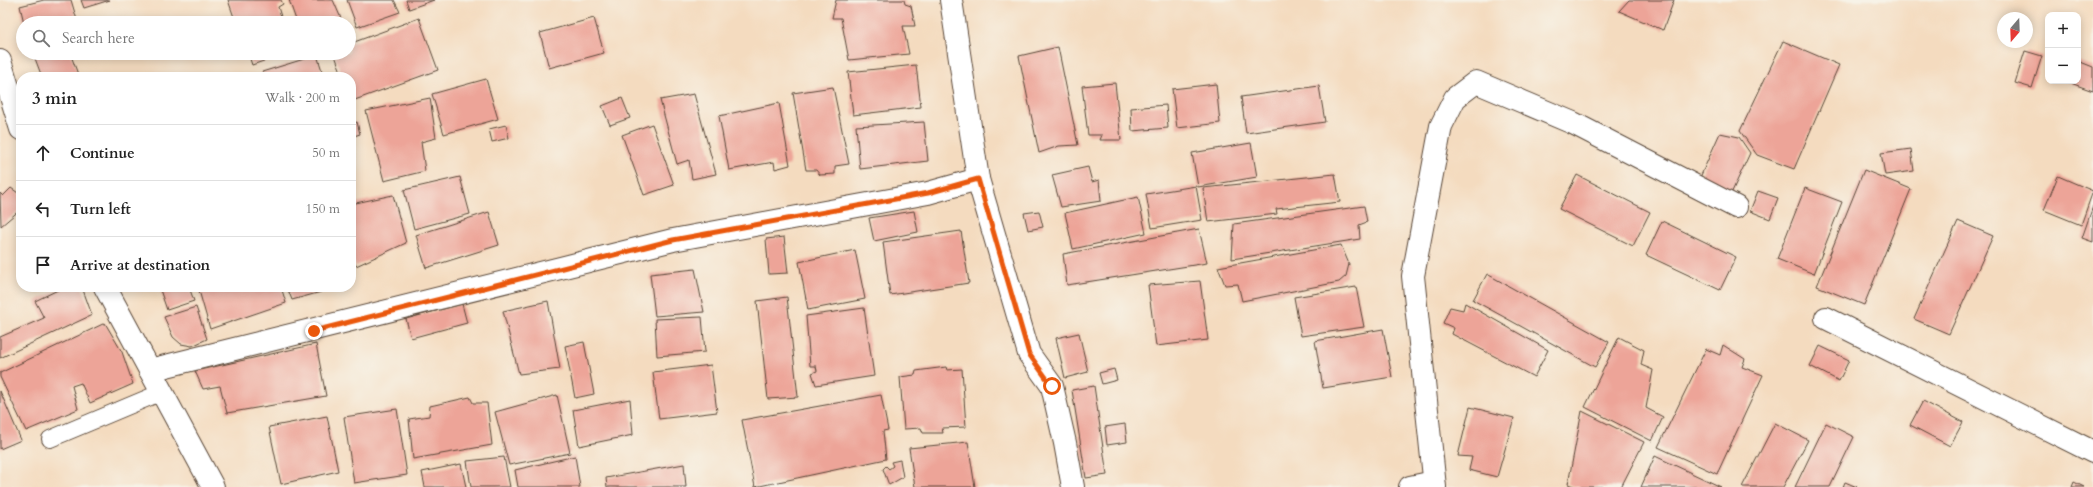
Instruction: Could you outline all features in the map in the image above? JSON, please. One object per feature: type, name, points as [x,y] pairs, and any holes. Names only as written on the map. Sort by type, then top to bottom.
[{"type":"street","points":[[951,0],[978,179],[1029,354],[1052,386],[1073,487]]},
{"type":"street","points":[[0,61],[16,113]]},
{"type":"street","points":[[1410,487],[1434,485],[1413,276],[1441,126],[1455,98],[1476,82],[1573,123],[1736,207]]},
{"type":"street","points":[[150,370],[673,240],[928,193],[978,179]]},
{"type":"street","points":[[108,292],[213,487]]},
{"type":"street","points":[[1826,318],[2093,452]]},
{"type":"lane","points":[[50,439],[162,392]]},
{"type":"building","points":[[44,0],[71,0],[76,16],[22,16],[20,6]]},
{"type":"building","points":[[81,0],[110,0],[84,8]]},
{"type":"building","points":[[228,0],[281,0],[283,4],[278,7],[281,16],[234,16]]},
{"type":"building","points":[[289,0],[333,0],[340,16],[295,16]]},
{"type":"building","points":[[347,0],[394,0],[400,12],[357,27],[356,16],[353,16]]},
{"type":"building","points":[[406,0],[434,0],[409,9]]},
{"type":"building","points":[[836,0],[904,0],[905,4],[911,6],[915,26],[903,26],[909,54],[849,60],[841,18],[832,18]]},
{"type":"building","points":[[1629,0],[1674,0],[1663,30],[1619,11]]},
{"type":"building","points":[[419,18],[438,70],[356,100],[356,72],[341,72],[337,60],[356,60],[356,41]]},
{"type":"building","points":[[594,18],[604,53],[549,68],[540,33]]},
{"type":"building","points":[[1783,41],[1839,65],[1794,169],[1757,155],[1740,131]]},
{"type":"building","points":[[1058,47],[1078,145],[1059,146],[1039,153],[1019,56]]},
{"type":"building","points":[[2025,51],[2042,56],[2032,88],[2015,83]]},
{"type":"building","points":[[36,60],[73,60],[77,72],[40,72]]},
{"type":"building","points":[[250,60],[267,60],[252,65]]},
{"type":"building","points":[[301,60],[319,60],[322,72],[262,72]]},
{"type":"building","points":[[2081,62],[2093,67],[2093,91],[2073,84],[2081,84]]},
{"type":"building","points":[[916,65],[921,107],[853,115],[848,72]]},
{"type":"building","points":[[486,79],[498,119],[444,134],[432,94]]},
{"type":"building","points":[[1115,83],[1121,140],[1100,140],[1102,135],[1088,135],[1082,86]]},
{"type":"building","points":[[1216,84],[1220,123],[1177,128],[1172,89]]},
{"type":"building","points":[[1319,86],[1325,122],[1246,133],[1241,97]]},
{"type":"building","points":[[833,87],[849,164],[835,166],[835,174],[820,175],[816,170],[806,170],[793,93]]},
{"type":"building","points":[[694,94],[716,174],[692,179],[689,160],[677,164],[660,100]]},
{"type":"building","points":[[430,98],[436,138],[421,142],[425,171],[384,181],[366,111]]},
{"type":"building","points":[[622,98],[630,118],[610,125],[602,106]]},
{"type":"building","points":[[779,103],[790,165],[775,169],[774,162],[729,170],[719,116]]},
{"type":"building","points":[[1166,105],[1168,128],[1132,131],[1131,108]]},
{"type":"building","points":[[356,122],[360,134],[356,135]]},
{"type":"building","points":[[924,122],[928,161],[860,169],[856,126]]},
{"type":"building","points":[[652,124],[674,185],[644,195],[622,135]]},
{"type":"building","points":[[506,125],[509,138],[492,142],[489,129]]},
{"type":"building","points":[[1720,133],[1739,137],[1750,153],[1730,196],[1698,182]]},
{"type":"building","points":[[1251,143],[1257,177],[1198,187],[1192,153]]},
{"type":"building","points":[[1911,149],[1914,171],[1885,175],[1881,153]]},
{"type":"building","points":[[1088,167],[1092,182],[1099,180],[1101,201],[1061,207],[1052,175]]},
{"type":"building","points":[[1864,170],[1911,189],[1864,305],[1817,286]]},
{"type":"building","points":[[1335,174],[1340,202],[1276,209],[1277,214],[1208,222],[1203,188]]},
{"type":"building","points":[[1577,175],[1650,212],[1633,246],[1559,209]]},
{"type":"building","points":[[2058,176],[2093,191],[2081,225],[2044,210]]},
{"type":"building","points":[[460,177],[470,214],[414,229],[404,190]]},
{"type":"building","points":[[1196,186],[1202,220],[1152,228],[1146,194]]},
{"type":"building","points":[[11,188],[16,192],[16,213],[1,226],[0,193],[3,196]]},
{"type":"building","points":[[1805,188],[1842,202],[1814,274],[1777,259]]},
{"type":"building","points":[[1758,191],[1778,198],[1770,219],[1750,211]]},
{"type":"building","points":[[393,195],[406,243],[356,266],[356,203]]},
{"type":"building","points":[[1138,197],[1146,233],[1073,249],[1065,213]]},
{"type":"building","points":[[1364,206],[1367,222],[1359,225],[1360,239],[1232,259],[1234,224]]},
{"type":"building","points":[[2093,206],[2093,242],[2082,238]]},
{"type":"building","points":[[914,211],[918,232],[874,241],[869,218]]},
{"type":"building","points":[[1039,211],[1043,227],[1028,230],[1024,213]]},
{"type":"building","points":[[489,212],[499,245],[426,268],[416,235]]},
{"type":"building","points":[[1662,221],[1736,257],[1720,290],[1646,255]]},
{"type":"building","points":[[1958,221],[1993,236],[1949,334],[1914,319]]},
{"type":"building","points":[[1199,229],[1207,263],[1067,285],[1063,254]]},
{"type":"building","points":[[961,231],[969,283],[890,295],[883,242]]},
{"type":"building","points":[[784,237],[788,273],[769,274],[766,239]]},
{"type":"building","points":[[1341,245],[1349,264],[1346,276],[1339,282],[1242,301],[1238,284],[1225,285],[1218,267]]},
{"type":"building","points":[[855,250],[865,299],[808,310],[799,262]]},
{"type":"building","points":[[695,269],[704,312],[655,316],[650,274]]},
{"type":"building","points":[[1487,274],[1609,342],[1595,367],[1473,300]]},
{"type":"building","points":[[1200,281],[1208,340],[1156,346],[1148,285]]},
{"type":"building","points":[[1356,287],[1364,327],[1301,336],[1294,297]]},
{"type":"building","points":[[54,292],[84,292],[92,315],[0,358],[0,337],[44,318],[35,301]]},
{"type":"building","points":[[161,292],[191,292],[194,301],[167,310]]},
{"type":"building","points":[[199,292],[283,292],[286,303],[210,329]]},
{"type":"building","points":[[289,292],[321,292],[292,300]]},
{"type":"building","points":[[787,297],[798,397],[768,399],[757,301]]},
{"type":"building","points":[[548,301],[560,369],[519,374],[503,311]]},
{"type":"building","points":[[1465,303],[1548,350],[1534,377],[1452,334],[1454,328],[1443,323],[1450,307],[1463,310]]},
{"type":"building","points":[[462,304],[467,323],[411,338],[406,319]]},
{"type":"building","points":[[196,307],[207,339],[192,346],[181,344],[173,337],[164,317]]},
{"type":"building","points":[[864,308],[874,376],[816,385],[812,373],[817,371],[816,366],[810,366],[806,316]]},
{"type":"building","points":[[702,317],[705,352],[657,356],[655,319]]},
{"type":"building","points":[[105,323],[122,352],[133,384],[90,403],[81,383],[72,386],[78,409],[26,431],[0,377],[0,373]]},
{"type":"building","points":[[1383,329],[1392,377],[1323,388],[1315,341]]},
{"type":"building","points":[[1079,333],[1088,372],[1065,378],[1056,338]]},
{"type":"building","points":[[1619,337],[1644,350],[1641,365],[1653,370],[1646,408],[1663,417],[1652,441],[1585,407]]},
{"type":"building","points":[[584,342],[594,394],[575,398],[565,346]]},
{"type":"building","points":[[316,344],[326,396],[227,413],[220,386],[203,389],[195,371]]},
{"type":"building","points":[[1723,345],[1745,359],[1742,367],[1763,375],[1717,474],[1658,447],[1706,349],[1720,355]]},
{"type":"building","points":[[1820,346],[1849,360],[1839,381],[1810,366]]},
{"type":"building","points":[[711,365],[717,412],[659,419],[653,372]]},
{"type":"building","points":[[946,367],[947,370],[962,369],[966,427],[942,428],[943,433],[923,433],[921,428],[904,429],[900,377],[915,375],[916,371]]},
{"type":"building","points":[[1114,369],[1117,380],[1102,384],[1099,373]]},
{"type":"building","points":[[1094,386],[1107,475],[1086,478],[1072,390]]},
{"type":"building","points":[[0,391],[21,440],[0,449]]},
{"type":"building","points":[[557,395],[570,453],[509,465],[495,412]]},
{"type":"building","points":[[881,395],[888,430],[883,431],[886,459],[755,487],[742,420]]},
{"type":"building","points":[[470,397],[473,403],[487,403],[492,445],[413,459],[409,419],[429,416],[430,406]]},
{"type":"building","points":[[630,399],[633,435],[579,446],[573,410]]},
{"type":"building","points":[[1923,401],[1963,422],[1950,446],[1910,425]]},
{"type":"building","points":[[1470,407],[1514,418],[1497,477],[1469,470],[1472,457],[1458,456]]},
{"type":"building","points":[[397,409],[407,475],[354,483],[344,417]]},
{"type":"building","points":[[1582,411],[1644,442],[1621,487],[1576,487],[1568,484]]},
{"type":"building","points":[[327,416],[338,471],[281,484],[269,427]]},
{"type":"building","points":[[1775,423],[1808,440],[1783,487],[1742,487]]},
{"type":"building","points":[[1826,423],[1854,437],[1830,487],[1795,487]]},
{"type":"building","points":[[1125,424],[1127,442],[1107,445],[1105,427]]},
{"type":"building","points":[[968,442],[975,487],[915,487],[909,448]]},
{"type":"building","points":[[575,456],[580,487],[518,487],[515,470]]},
{"type":"building","points":[[1655,456],[1721,487],[1641,487]]},
{"type":"building","points":[[504,457],[510,487],[471,487],[467,461]]},
{"type":"building","points":[[900,460],[903,477],[889,485],[883,469],[886,466],[889,469],[893,466],[891,462]]},
{"type":"building","points":[[461,464],[466,487],[425,487],[422,472]]},
{"type":"building","points":[[684,464],[686,487],[607,487],[606,478]]},
{"type":"building","points":[[1845,482],[1857,487],[1843,487]]},
{"type":"building","points":[[2074,482],[2084,487],[2072,487]]},
{"type":"route","points":[[314,331],[673,240],[928,193],[978,179],[1029,354],[1052,386]]}]
